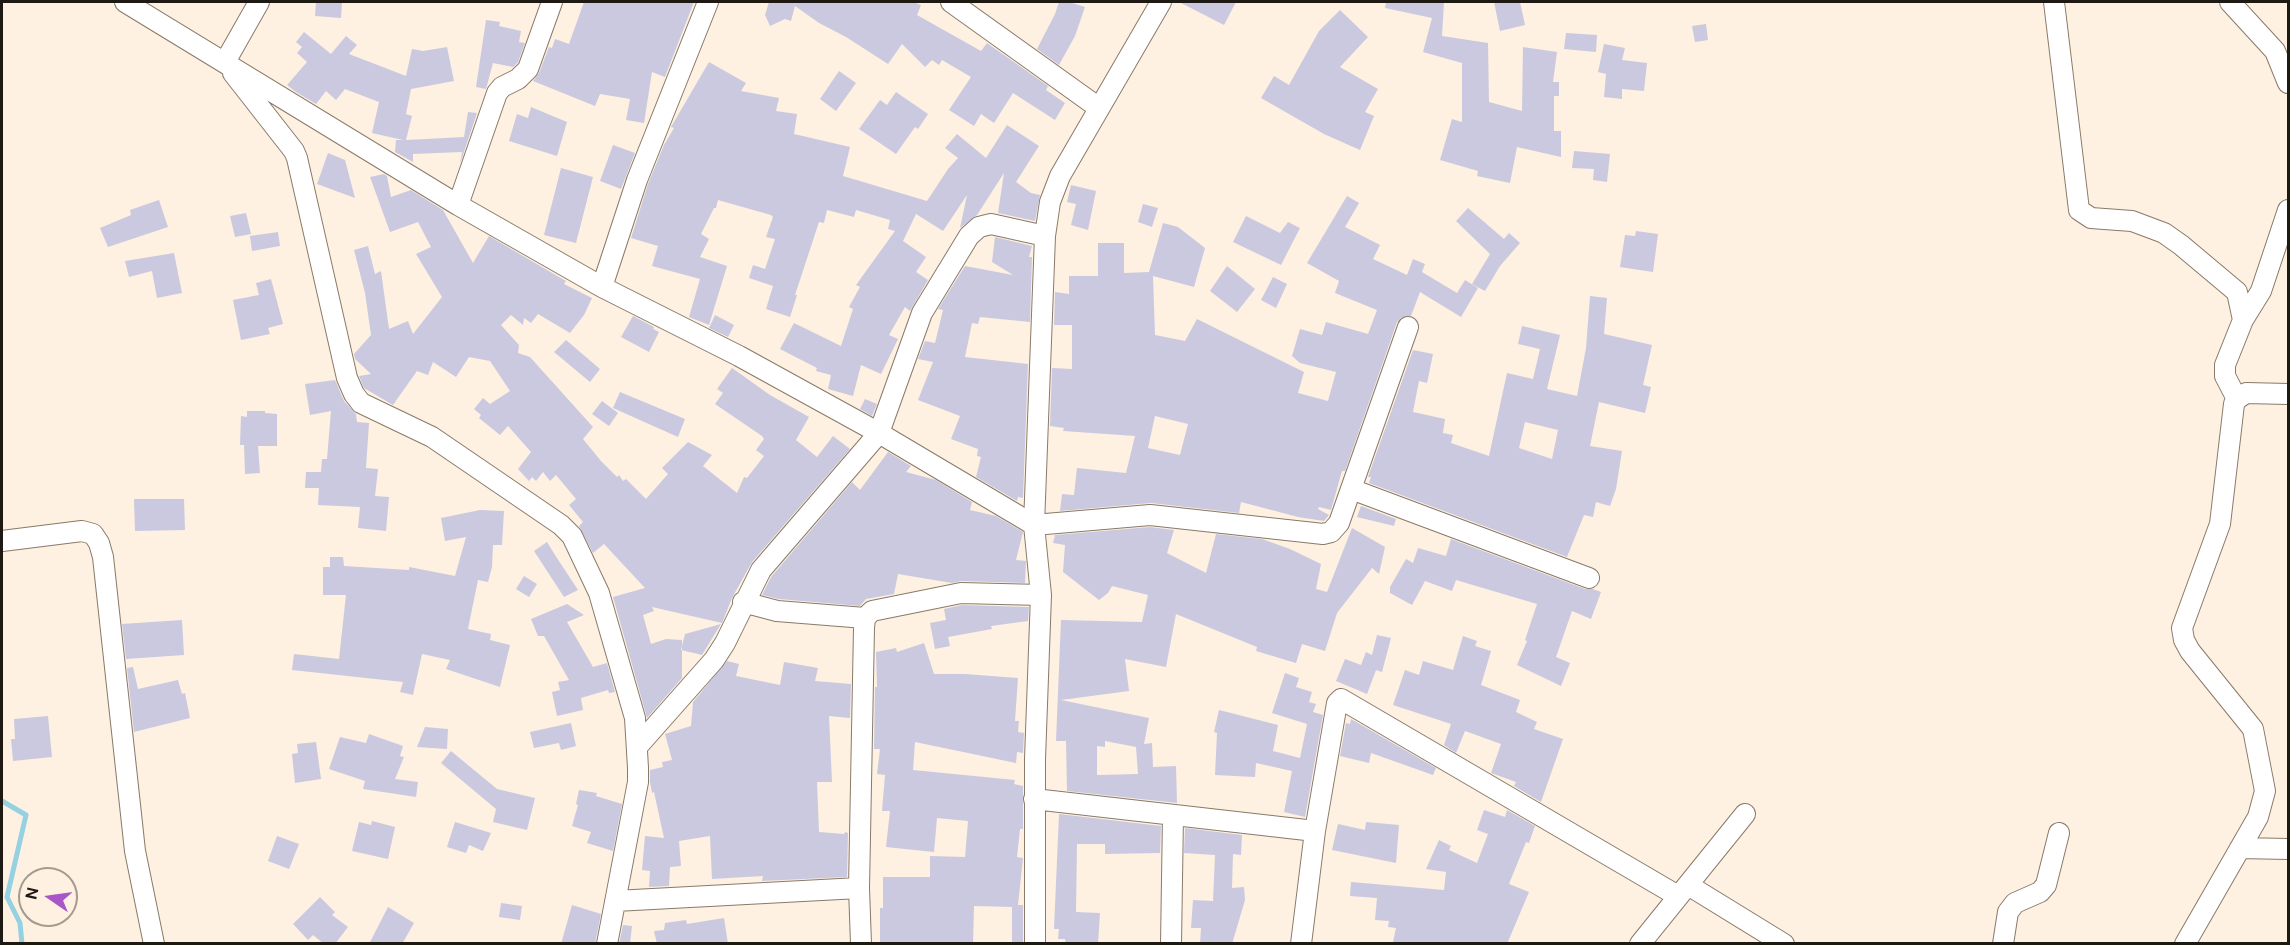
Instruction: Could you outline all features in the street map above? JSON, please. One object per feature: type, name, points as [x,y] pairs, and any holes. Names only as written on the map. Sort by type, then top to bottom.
[{"type":"street","points":[[125,2],[458,205],[602,287],[739,356],[879,433],[1035,525],[1150,515],[1323,534],[1331,532],[1339,523],[1407,327]]},
{"type":"street","points":[[225,62],[259,2]]},
{"type":"street","points":[[458,205],[497,93],[528,69],[552,2]]},
{"type":"street","points":[[602,287],[637,180],[708,2]]},
{"type":"street","points":[[951,2],[1099,108]]},
{"type":"street","points":[[1035,944],[1034,799],[1041,595],[1035,525],[1045,237],[1050,202],[1060,176],[1161,2]]},
{"type":"street","points":[[2054,2],[2079,210],[2091,218],[2132,221],[2164,233],[2237,292],[2244,320]]},
{"type":"street","points":[[2230,2],[2275,51],[2289,83]]},
{"type":"street","points":[[225,62],[297,158],[347,378],[354,394],[361,403],[432,437],[561,525],[572,536],[599,593],[635,718],[638,782],[607,944]]},
{"type":"street","points":[[2237,399],[2225,376],[2225,365],[2244,320],[2261,291],[2289,210]]},
{"type":"street","points":[[637,747],[714,660],[766,562],[879,433],[922,313],[969,236],[979,227],[991,224],[1045,237]]},
{"type":"street","points":[[2185,944],[2258,817],[2265,791],[2253,729],[2190,651],[2184,640],[2182,628],[2220,524],[2232,412],[2237,399],[2246,393],[2289,394]]},
{"type":"street","points":[[1351,489],[1589,578]]},
{"type":"street","points":[[2,541],[82,531],[93,534],[99,543],[103,557],[134,840],[154,944]]},
{"type":"street","points":[[861,944],[859,888],[863,640],[866,618],[872,611],[961,593],[1041,595]]},
{"type":"street","points":[[743,602],[777,611],[866,618]]},
{"type":"street","points":[[1301,944],[1315,831],[1337,703],[1341,699],[1683,891],[1784,944]]},
{"type":"street","points":[[1034,799],[1315,831]]},
{"type":"street","points":[[1640,944],[1744,814]]},
{"type":"street","points":[[1171,944],[1173,815]]},
{"type":"street","points":[[2003,944],[2008,912],[2015,903],[2040,892],[2046,885],[2059,833]]},
{"type":"street","points":[[2240,848],[2289,849]]},
{"type":"street","points":[[615,901],[859,888]]},
{"type":"building","points":[[316,2],[342,2],[341,18],[315,16]]},
{"type":"building","points":[[584,2],[694,2],[665,77],[652,72],[644,123],[626,120],[630,99],[600,94],[595,106],[533,81],[555,39],[569,44]]},
{"type":"building","points":[[769,2],[913,2],[921,5],[917,15],[981,51],[987,43],[1048,86],[1046,90],[1065,103],[1055,120],[1013,93],[994,123],[981,114],[974,126],[949,110],[971,77],[942,60],[939,65],[932,60],[925,67],[902,44],[888,64],[795,6],[791,21],[785,19],[770,26],[765,15]]},
{"type":"building","points":[[1059,2],[1069,2],[1085,7],[1075,36],[1059,65],[1037,49]]},
{"type":"building","points":[[1179,2],[1236,2],[1224,25]]},
{"type":"building","points":[[1386,2],[1444,2],[1442,36],[1488,43],[1489,102],[1522,111],[1523,47],[1557,52],[1553,82],[1559,82],[1559,96],[1554,96],[1554,131],[1561,131],[1561,157],[1517,147],[1510,183],[1477,176],[1478,171],[1440,160],[1452,119],[1462,122],[1462,63],[1423,52],[1432,18],[1385,8]]},
{"type":"building","points":[[1494,2],[1520,2],[1525,25],[1500,31]]},
{"type":"building","points":[[1340,10],[1368,37],[1340,67],[1378,89],[1365,112],[1374,116],[1360,150],[1324,134],[1261,98],[1274,76],[1289,85],[1319,31]]},
{"type":"building","points":[[486,20],[500,22],[499,26],[521,31],[519,42],[525,43],[518,62],[513,67],[493,63],[486,89],[476,87]]},
{"type":"building","points":[[1706,24],[1708,40],[1695,42],[1692,26]]},
{"type":"building","points":[[304,32],[331,54],[346,36],[357,45],[349,54],[406,76],[412,49],[423,51],[447,47],[454,81],[411,89],[406,114],[412,116],[406,140],[464,137],[468,112],[477,113],[460,164],[462,152],[413,154],[413,162],[395,152],[396,140],[403,140],[372,133],[379,102],[345,89],[336,100],[326,91],[316,104],[287,85],[307,62],[297,53],[302,47],[296,42]]},
{"type":"building","points":[[1566,33],[1597,35],[1596,52],[1564,49]]},
{"type":"building","points":[[1604,44],[1625,48],[1622,60],[1647,63],[1644,91],[1622,89],[1622,99],[1604,97],[1606,74],[1598,72]]},
{"type":"building","points":[[709,62],[746,83],[741,91],[779,98],[776,111],[797,114],[794,134],[850,147],[843,176],[927,201],[958,158],[945,148],[957,134],[986,158],[1007,125],[1039,146],[1016,182],[1031,193],[1040,195],[1035,221],[998,213],[1004,173],[977,215],[960,228],[967,195],[943,231],[916,214],[903,241],[926,257],[916,272],[928,280],[910,311],[905,307],[889,335],[898,339],[881,374],[861,365],[853,396],[828,389],[831,375],[816,371],[817,368],[780,349],[794,323],[841,346],[853,309],[849,307],[860,287],[856,285],[895,231],[888,229],[890,220],[856,210],[854,217],[827,210],[824,223],[819,222],[790,317],[766,309],[773,286],[749,278],[753,265],[765,269],[775,239],[766,237],[773,217],[718,200],[701,234],[709,239],[700,257],[727,266],[709,325],[689,317],[700,279],[652,266],[658,246],[631,238],[648,184],[664,145],[674,128],[671,127]]},
{"type":"building","points":[[839,71],[856,83],[836,111],[820,99]]},
{"type":"building","points":[[896,92],[928,114],[918,129],[915,127],[896,154],[859,129],[880,100],[887,105]]},
{"type":"building","points":[[531,107],[567,122],[557,156],[509,141],[517,114],[528,118]]},
{"type":"building","points":[[613,145],[635,153],[621,189],[600,181]]},
{"type":"building","points":[[1574,151],[1610,154],[1607,182],[1593,180],[1594,169],[1572,168]]},
{"type":"building","points":[[328,153],[345,160],[355,198],[317,184]]},
{"type":"building","points":[[561,168],[593,177],[576,243],[544,235]]},
{"type":"building","points":[[384,174],[387,176],[391,197],[411,190],[443,210],[473,263],[489,236],[566,281],[564,284],[592,298],[584,315],[570,333],[538,314],[531,323],[524,318],[523,325],[511,315],[501,325],[519,345],[518,353],[530,357],[593,427],[583,439],[601,461],[617,477],[619,475],[623,481],[626,479],[646,499],[668,474],[662,468],[688,442],[712,455],[703,466],[737,493],[744,477],[747,478],[764,456],[756,450],[764,439],[762,436],[715,404],[723,393],[717,389],[732,368],[770,395],[809,417],[796,440],[817,457],[833,436],[850,449],[752,562],[732,598],[722,623],[652,607],[654,611],[643,615],[651,644],[666,639],[682,640],[682,678],[647,718],[613,597],[645,588],[604,544],[593,553],[579,526],[583,522],[569,505],[576,499],[556,475],[550,481],[543,472],[536,481],[532,477],[529,481],[518,469],[531,452],[508,426],[500,435],[479,418],[481,415],[474,409],[483,398],[490,404],[510,391],[490,361],[469,357],[456,377],[433,362],[428,375],[417,371],[393,405],[364,388],[359,376],[371,374],[355,359],[354,354],[371,335],[365,293],[354,250],[368,246],[375,274],[381,271],[389,329],[408,321],[413,334],[442,297],[416,254],[431,247],[418,222],[390,232],[370,177]]},
{"type":"building","points":[[1071,185],[1096,191],[1088,230],[1071,225],[1076,204],[1067,202]]},
{"type":"building","points":[[1347,196],[1359,203],[1345,227],[1380,245],[1373,259],[1407,275],[1413,259],[1425,264],[1422,272],[1457,293],[1465,280],[1478,288],[1461,317],[1420,292],[1411,316],[1401,318],[1397,322],[1345,471],[1342,471],[1331,510],[1319,507],[1318,509],[1329,515],[1324,521],[1298,517],[1241,502],[1239,513],[1151,503],[1060,511],[1062,494],[1074,495],[1077,468],[1126,473],[1135,436],[1063,431],[1064,428],[1050,426],[1052,368],[1072,369],[1072,325],[1054,325],[1055,292],[1069,294],[1069,276],[1098,276],[1098,243],[1124,243],[1124,273],[1149,272],[1163,223],[1178,227],[1205,248],[1194,287],[1153,276],[1155,335],[1185,341],[1197,319],[1304,372],[1298,393],[1328,401],[1336,372],[1300,363],[1292,356],[1300,329],[1322,335],[1326,322],[1368,334],[1377,310],[1335,293],[1339,281],[1307,263]],"holes":[[[1155,416],[1188,424],[1180,455],[1148,448]]]},
{"type":"building","points":[[159,200],[168,227],[108,247],[100,228],[131,215],[130,210]]},
{"type":"building","points":[[1143,204],[1158,208],[1152,227],[1138,222]]},
{"type":"building","points":[[1468,208],[1504,239],[1509,233],[1520,243],[1500,266],[1485,291],[1472,284],[1490,254],[1456,221]]},
{"type":"building","points":[[246,213],[251,234],[235,237],[230,216]]},
{"type":"building","points":[[1246,216],[1280,233],[1288,222],[1300,228],[1281,265],[1233,242]]},
{"type":"building","points":[[1636,231],[1658,234],[1653,272],[1620,267],[1625,235],[1635,236]]},
{"type":"building","points":[[278,232],[280,246],[252,251],[250,236]]},
{"type":"building","points":[[995,237],[1032,246],[1029,257],[1032,257],[1030,322],[980,317],[978,324],[972,323],[965,357],[1028,364],[1023,498],[1018,497],[1017,501],[976,477],[981,457],[977,456],[978,449],[951,439],[960,416],[918,400],[933,362],[918,359],[925,341],[935,343],[943,310],[938,309],[965,266],[1013,275],[992,262]]},
{"type":"building","points":[[174,253],[182,293],[157,298],[152,271],[129,277],[125,261]]},
{"type":"building","points":[[1227,266],[1255,289],[1237,312],[1210,291]]},
{"type":"building","points":[[1273,277],[1287,284],[1276,308],[1261,300]]},
{"type":"building","points":[[271,279],[283,324],[268,328],[270,334],[241,340],[233,300],[259,295],[256,283]]},
{"type":"building","points":[[1590,296],[1607,298],[1604,334],[1652,345],[1643,385],[1651,387],[1645,413],[1599,402],[1590,446],[1622,451],[1616,489],[1610,506],[1596,502],[1593,517],[1584,515],[1567,557],[1369,483],[1371,477],[1368,477],[1413,350],[1433,354],[1427,383],[1419,381],[1413,412],[1445,419],[1443,433],[1453,435],[1451,443],[1489,456],[1507,373],[1533,379],[1540,349],[1518,344],[1522,326],[1560,335],[1547,389],[1577,396],[1586,348]],"holes":[[[1525,422],[1558,430],[1552,459],[1519,448]]]},
{"type":"building","points":[[715,315],[734,325],[728,337],[709,328]]},
{"type":"building","points":[[633,316],[659,332],[649,352],[621,337]]},
{"type":"building","points":[[566,340],[600,369],[590,382],[554,352]]},
{"type":"building","points":[[335,380],[344,401],[356,414],[357,422],[369,423],[366,468],[378,469],[375,496],[389,497],[386,531],[358,528],[360,507],[318,505],[319,488],[305,488],[306,472],[321,472],[322,459],[327,459],[331,411],[310,415],[305,384]]},
{"type":"building","points":[[620,392],[685,419],[678,437],[613,408]]},
{"type":"building","points":[[865,399],[877,404],[872,416],[860,409]]},
{"type":"building","points":[[602,401],[618,413],[609,426],[592,414]]},
{"type":"building","points":[[247,411],[277,414],[277,446],[258,446],[260,473],[245,474],[244,445],[240,445],[241,416],[247,417]]},
{"type":"building","points":[[888,452],[911,466],[906,472],[936,480],[972,502],[970,510],[996,516],[1023,532],[1016,560],[1026,561],[1025,583],[961,581],[952,583],[898,574],[894,594],[866,599],[860,606],[779,599],[762,595],[771,577],[852,482],[860,490]]},
{"type":"building","points":[[134,499],[184,499],[185,530],[135,531]]},
{"type":"building","points":[[1361,506],[1396,519],[1394,526],[1357,517]]},
{"type":"building","points":[[480,510],[504,511],[502,545],[493,545],[492,567],[488,582],[478,580],[468,629],[491,634],[490,640],[510,645],[500,687],[446,669],[450,660],[422,654],[413,695],[400,692],[403,682],[292,670],[294,654],[339,659],[346,595],[323,595],[323,567],[330,567],[330,557],[343,557],[344,566],[409,570],[409,567],[455,576],[466,537],[445,541],[441,518]]},
{"type":"building","points":[[1150,527],[1174,530],[1167,553],[1206,573],[1216,534],[1262,539],[1321,564],[1316,589],[1327,592],[1352,528],[1385,547],[1379,574],[1372,568],[1337,613],[1325,651],[1302,644],[1296,663],[1256,651],[1257,647],[1176,614],[1166,667],[1125,659],[1129,691],[1061,700],[1149,718],[1144,744],[1152,743],[1153,767],[1176,766],[1177,803],[1067,791],[1066,741],[1056,741],[1061,620],[1142,622],[1148,595],[1112,586],[1108,593],[1099,600],[1063,572],[1065,545],[1053,543],[1055,535]],"holes":[[[1105,741],[1136,747],[1138,774],[1097,775],[1097,746],[1105,747]]]},
{"type":"building","points":[[1451,539],[1585,589],[1601,592],[1591,619],[1572,611],[1556,657],[1570,663],[1561,686],[1517,665],[1527,641],[1525,640],[1537,604],[1456,580],[1452,591],[1425,581],[1412,605],[1390,593],[1390,587],[1406,559],[1413,563],[1418,548],[1446,556]]},
{"type":"building","points":[[547,542],[578,590],[564,597],[534,551]]},
{"type":"building","points":[[524,576],[537,584],[529,597],[516,589]]},
{"type":"building","points":[[567,604],[584,615],[567,622],[593,667],[607,663],[615,692],[609,693],[608,690],[581,698],[583,710],[557,716],[552,692],[560,690],[558,682],[569,680],[544,636],[538,636],[531,619]]},
{"type":"building","points":[[962,605],[1029,607],[1028,621],[991,626],[992,629],[948,637],[950,646],[935,649],[930,623],[946,620],[944,609]]},
{"type":"building","points":[[182,620],[184,655],[126,659],[122,624]]},
{"type":"building","points":[[721,624],[702,655],[681,650],[685,634]]},
{"type":"building","points":[[1377,635],[1391,638],[1382,672],[1376,670],[1367,694],[1336,681],[1345,659],[1361,665],[1366,652],[1372,655]]},
{"type":"building","points":[[1463,636],[1477,641],[1475,646],[1491,651],[1481,685],[1520,700],[1516,712],[1537,722],[1534,729],[1563,739],[1541,802],[1514,786],[1516,782],[1491,773],[1501,744],[1465,731],[1456,753],[1444,745],[1451,724],[1393,705],[1405,670],[1419,675],[1423,661],[1453,670]]},
{"type":"building","points":[[924,643],[934,674],[1018,678],[1015,721],[1019,721],[1018,732],[1024,733],[1023,753],[1017,752],[1016,763],[915,742],[913,770],[1015,780],[1014,784],[1023,786],[1023,829],[1020,829],[1017,857],[1023,858],[1018,905],[1023,905],[1023,944],[1012,944],[1012,907],[974,906],[973,944],[880,944],[883,877],[930,877],[930,856],[965,857],[968,821],[937,818],[934,852],[886,847],[890,811],[882,811],[885,775],[877,774],[880,749],[874,749],[876,652],[896,648],[897,652]]},
{"type":"building","points":[[727,661],[739,664],[736,676],[780,685],[784,662],[818,668],[815,681],[851,684],[850,718],[829,716],[832,782],[817,782],[819,832],[848,833],[847,877],[762,881],[763,876],[712,879],[710,836],[679,841],[681,866],[670,867],[669,886],[649,887],[650,871],[642,870],[645,836],[664,838],[654,792],[652,793],[650,770],[663,767],[662,762],[672,760],[665,734],[691,726],[693,702]]},
{"type":"building","points":[[133,667],[138,689],[178,680],[182,694],[185,693],[190,718],[134,732],[127,668]]},
{"type":"building","points":[[1285,673],[1299,678],[1296,687],[1312,692],[1309,702],[1316,704],[1313,712],[1323,715],[1305,817],[1284,812],[1292,771],[1256,763],[1255,777],[1215,775],[1217,733],[1214,732],[1219,710],[1278,725],[1273,751],[1300,758],[1307,724],[1272,713]]},
{"type":"building","points":[[48,716],[52,757],[13,761],[11,739],[15,739],[14,719]]},
{"type":"building","points":[[1351,719],[1436,768],[1433,775],[1371,753],[1369,763],[1340,756],[1346,723],[1350,724]]},
{"type":"building","points":[[571,723],[576,746],[561,750],[559,743],[534,748],[530,732]]},
{"type":"building","points":[[425,727],[448,729],[447,749],[417,747]]},
{"type":"building","points":[[369,734],[403,746],[400,756],[404,757],[395,779],[418,782],[416,797],[363,789],[365,781],[329,769],[340,737],[366,743]]},
{"type":"building","points":[[316,742],[321,779],[295,783],[292,754],[298,753],[297,744]]},
{"type":"building","points":[[451,751],[497,789],[535,798],[527,830],[493,822],[496,809],[441,763]]},
{"type":"building","points":[[579,790],[597,793],[596,796],[622,804],[613,851],[587,843],[591,832],[572,826],[578,805],[576,804]]},
{"type":"building","points":[[1484,810],[1505,817],[1507,810],[1535,826],[1509,884],[1529,892],[1507,944],[1393,942],[1396,928],[1388,927],[1389,921],[1375,920],[1377,898],[1350,896],[1351,882],[1444,890],[1446,872],[1426,869],[1439,840],[1451,846],[1449,850],[1477,863],[1488,834],[1477,830]]},
{"type":"building","points":[[1059,814],[1161,826],[1160,853],[1105,854],[1105,844],[1077,844],[1076,912],[1100,913],[1098,944],[1066,944],[1065,939],[1058,939],[1059,929],[1054,929]]},
{"type":"building","points":[[372,821],[395,827],[388,859],[352,851],[359,822],[371,825]]},
{"type":"building","points":[[455,822],[491,833],[483,851],[469,845],[466,853],[447,847]]},
{"type":"building","points":[[1366,822],[1399,825],[1396,863],[1332,850],[1338,824],[1365,830]]},
{"type":"building","points":[[1185,828],[1242,835],[1241,855],[1233,854],[1232,888],[1244,887],[1245,900],[1232,944],[1200,944],[1201,928],[1191,928],[1193,900],[1213,901],[1215,855],[1184,853]]},
{"type":"building","points":[[277,836],[299,844],[289,869],[268,861]]},
{"type":"building","points":[[320,897],[335,912],[332,915],[348,927],[335,944],[324,944],[313,935],[308,940],[293,924]]},
{"type":"building","points":[[501,903],[522,906],[520,920],[499,917]]},
{"type":"building","points":[[572,905],[601,914],[595,944],[561,944]]},
{"type":"building","points":[[388,907],[414,923],[402,944],[369,944]]},
{"type":"building","points":[[724,918],[728,944],[657,944],[654,931],[664,930],[665,923],[686,920],[687,924]]},
{"type":"building","points":[[623,925],[632,926],[630,944],[619,944]]},
{"type":"waterway","points":[[2,801],[26,815],[7,897],[20,923],[22,944]]}]
